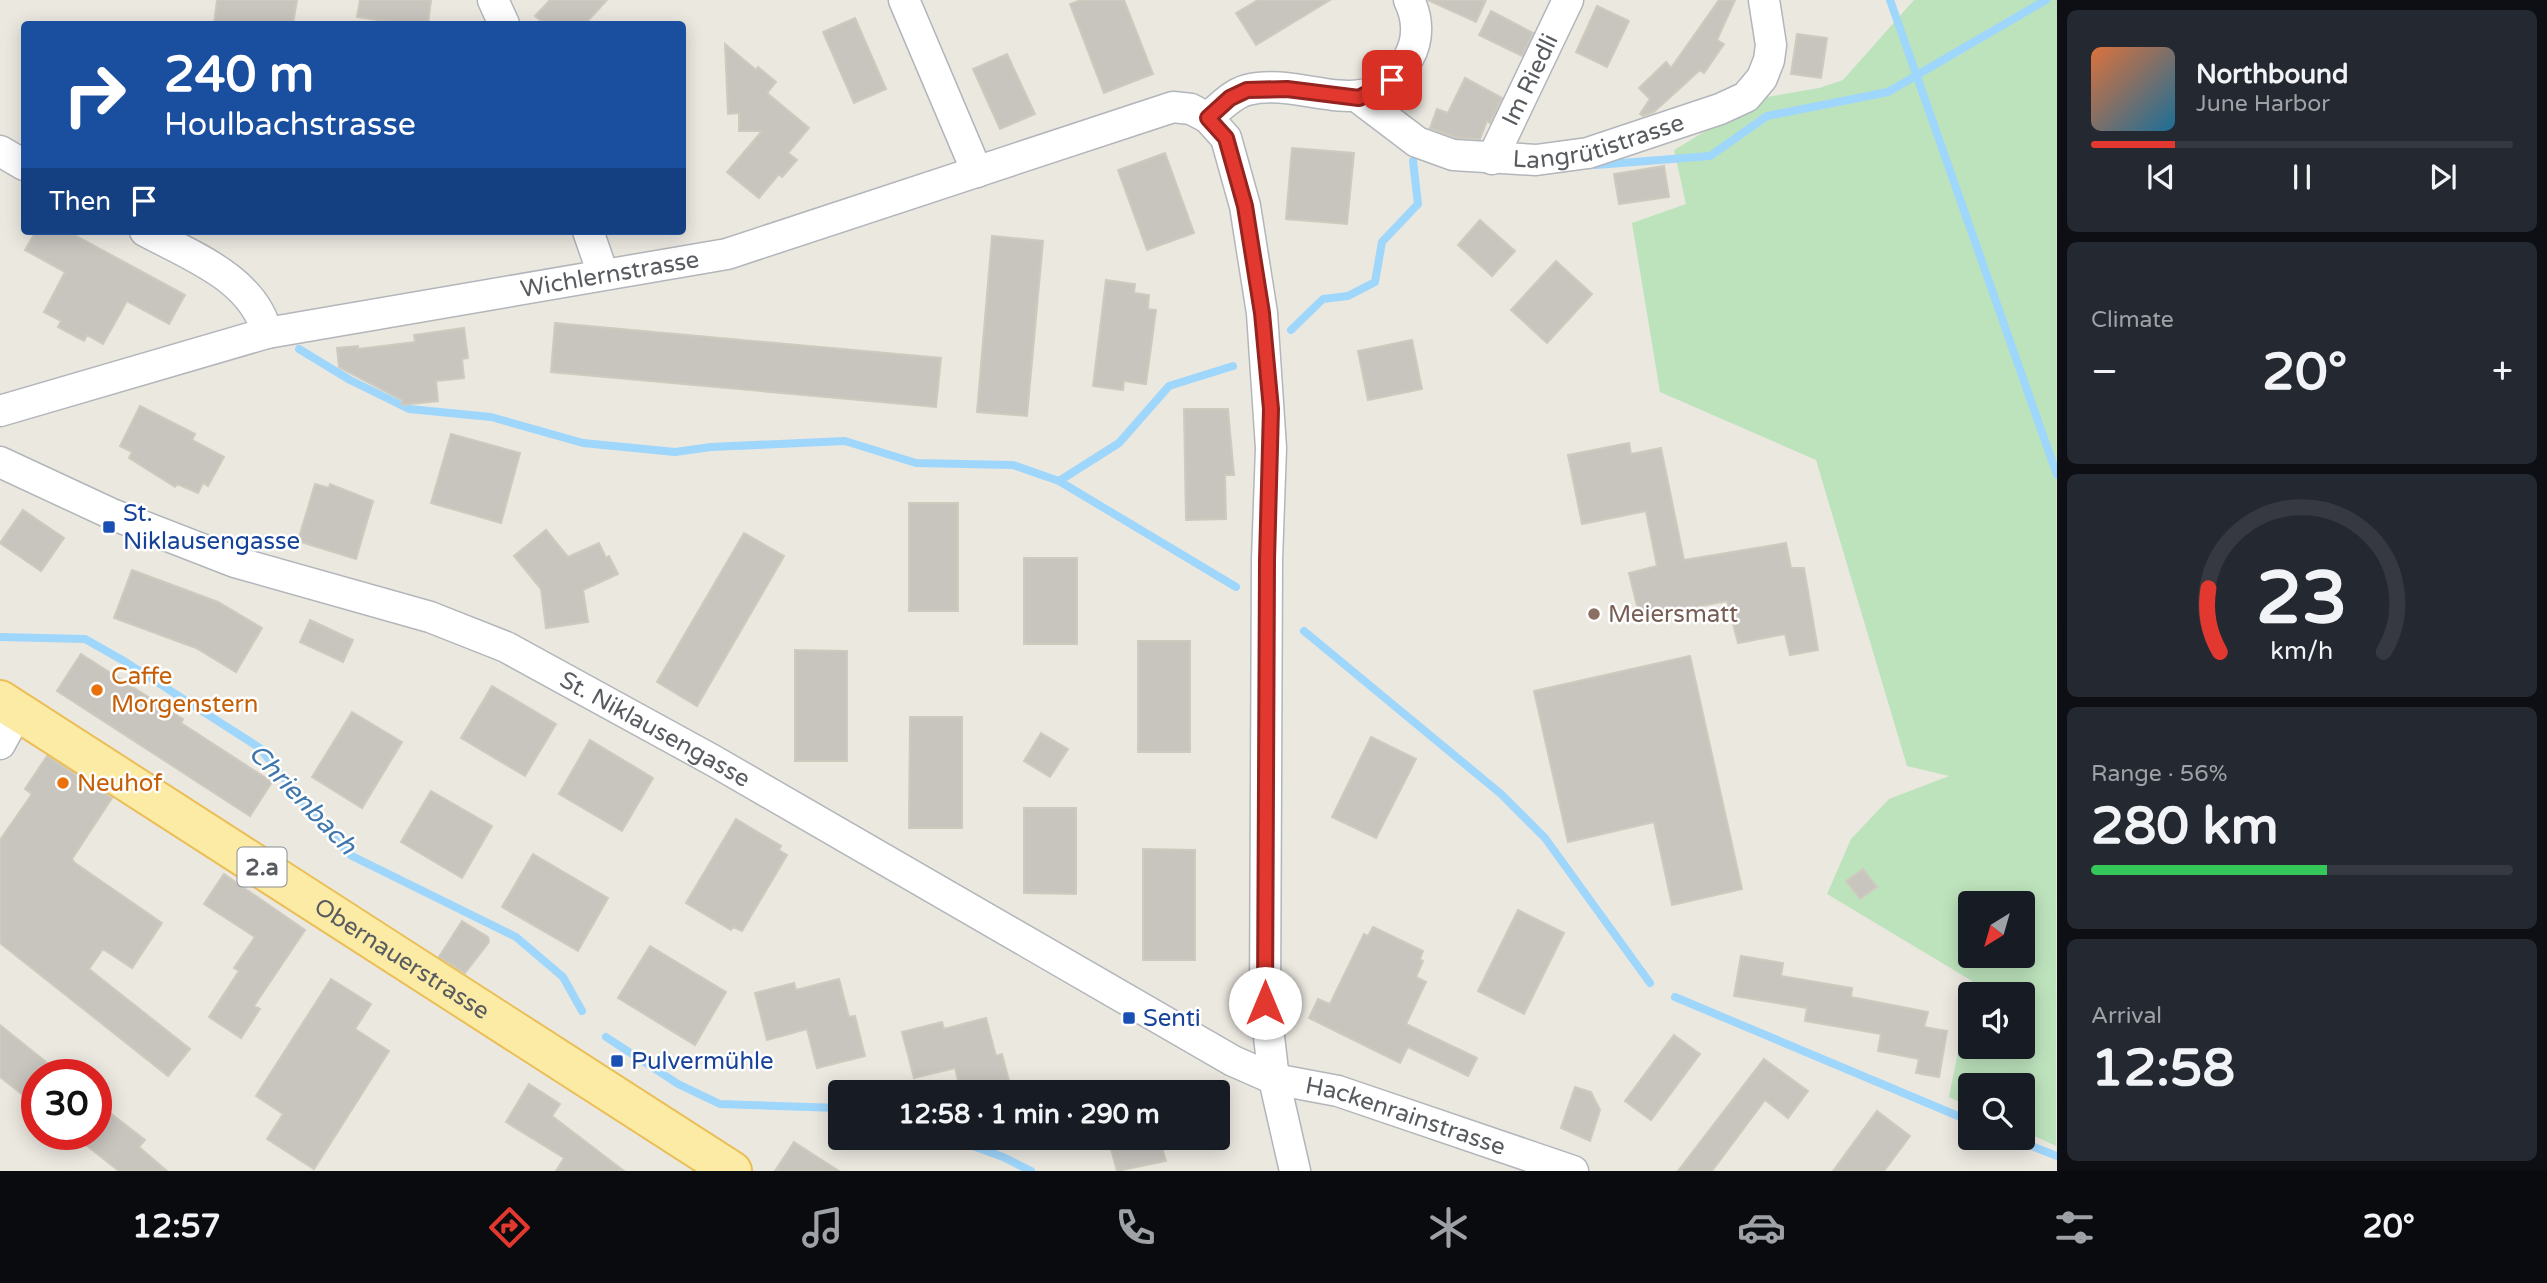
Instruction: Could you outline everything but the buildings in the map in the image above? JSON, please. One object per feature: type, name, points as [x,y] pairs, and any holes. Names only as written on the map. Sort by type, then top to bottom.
[{"type":"main road","name":"Obernauerstrasse","points":[[9,705],[732,1171]]},
{"type":"street","points":[[493,0],[503,21]]},
{"type":"street","points":[[904,0],[977,172]]},
{"type":"street","name":"Im Riedli","points":[[1492,159],[1568,0]]},
{"type":"street","name":"Langrütistrasse","points":[[1359,98],[1417,142],[1453,155],[1536,160],[1588,153],[1720,109],[1746,97],[1762,78],[1769,60],[1771,46],[1764,0]]},
{"type":"street","points":[[1295,1171],[1274,1079],[1265,1003],[1267,560],[1271,409],[1262,313],[1245,206],[1226,138],[1208,118],[1230,98],[1247,90],[1287,89],[1359,98],[1381,88],[1403,69],[1412,52],[1417,30],[1416,3]]},
{"type":"street","name":"Wichlernstrasse","points":[[0,411],[267,332],[727,254],[1173,107],[1191,109],[1208,118]]},
{"type":"street","points":[[0,151],[21,163]]},
{"type":"street","points":[[152,235],[235,282],[262,314],[267,332]]},
{"type":"street","points":[[589,235],[603,274]]},
{"type":"street","name":"St. Niklausengasse","points":[[0,462],[114,515],[235,562],[430,617],[506,647],[714,761],[1163,1023],[1233,1061],[1274,1079]]},
{"type":"street","points":[[0,744],[9,705]]},
{"type":"street","name":"Hackenrainstrasse","points":[[1274,1079],[1338,1091],[1573,1171]]},
{"type":"green space","points":[[1914,0],[2057,0],[2056,1146],[2035,1136],[2035,1073],[1958,1073],[1958,1101],[1949,1097],[1958,1052],[1958,1059],[2035,1059],[2035,982],[1972,982],[1827,894],[1851,839],[1889,799],[1949,776],[1907,766],[1816,460],[1660,392],[1632,223],[1686,204],[1674,150],[1761,98],[1819,88],[1843,80]]},
{"type":"waterway","points":[[1890,0],[2057,475]]},
{"type":"waterway","points":[[1596,165],[1710,156],[1767,116],[1888,92],[2046,0]]},
{"type":"waterway","points":[[1291,330],[1323,299],[1348,296],[1375,282],[1382,242],[1418,204],[1413,161]]},
{"type":"waterway","points":[[299,349],[350,380],[409,409],[491,417],[583,443],[675,452],[711,447],[845,441],[916,463],[1013,465],[1059,481],[1236,587]]},
{"type":"waterway","points":[[1059,481],[1119,443],[1169,386],[1233,366]]},
{"type":"waterway","points":[[1304,631],[1501,794],[1545,838],[1650,983]]},
{"type":"waterway","name":"Chrienbach","points":[[0,637],[85,639],[260,748],[323,828],[352,856],[516,937],[563,977],[582,1011]]},
{"type":"waterway","points":[[1675,997],[1958,1116]]},
{"type":"waterway","name":"Chrienbach","points":[[606,1037],[678,1084],[720,1104],[828,1108]]},
{"type":"waterway","points":[[2035,1147],[2057,1156]]},
{"type":"waterway","name":"Chrienbach","points":[[984,1150],[1031,1171]]},
{"type":"place","name":"St. Niklausengasse","points":[[109,527]]},
{"type":"place","name":"Meiersmatt","points":[[1594,614]]},
{"type":"place","name":"Caffe Morgenstern","points":[[97,690]]},
{"type":"place","name":"Neuhof","points":[[63,783]]},
{"type":"place","name":"Senti","points":[[1129,1018]]},
{"type":"place","name":"Pulvermühle","points":[[617,1061]]},
{"type":"route","points":[[1265,1003],[1267,560],[1271,409],[1262,313],[1245,206],[1226,138],[1208,118],[1230,98],[1247,90],[1287,89],[1359,98],[1392,80]]}]
